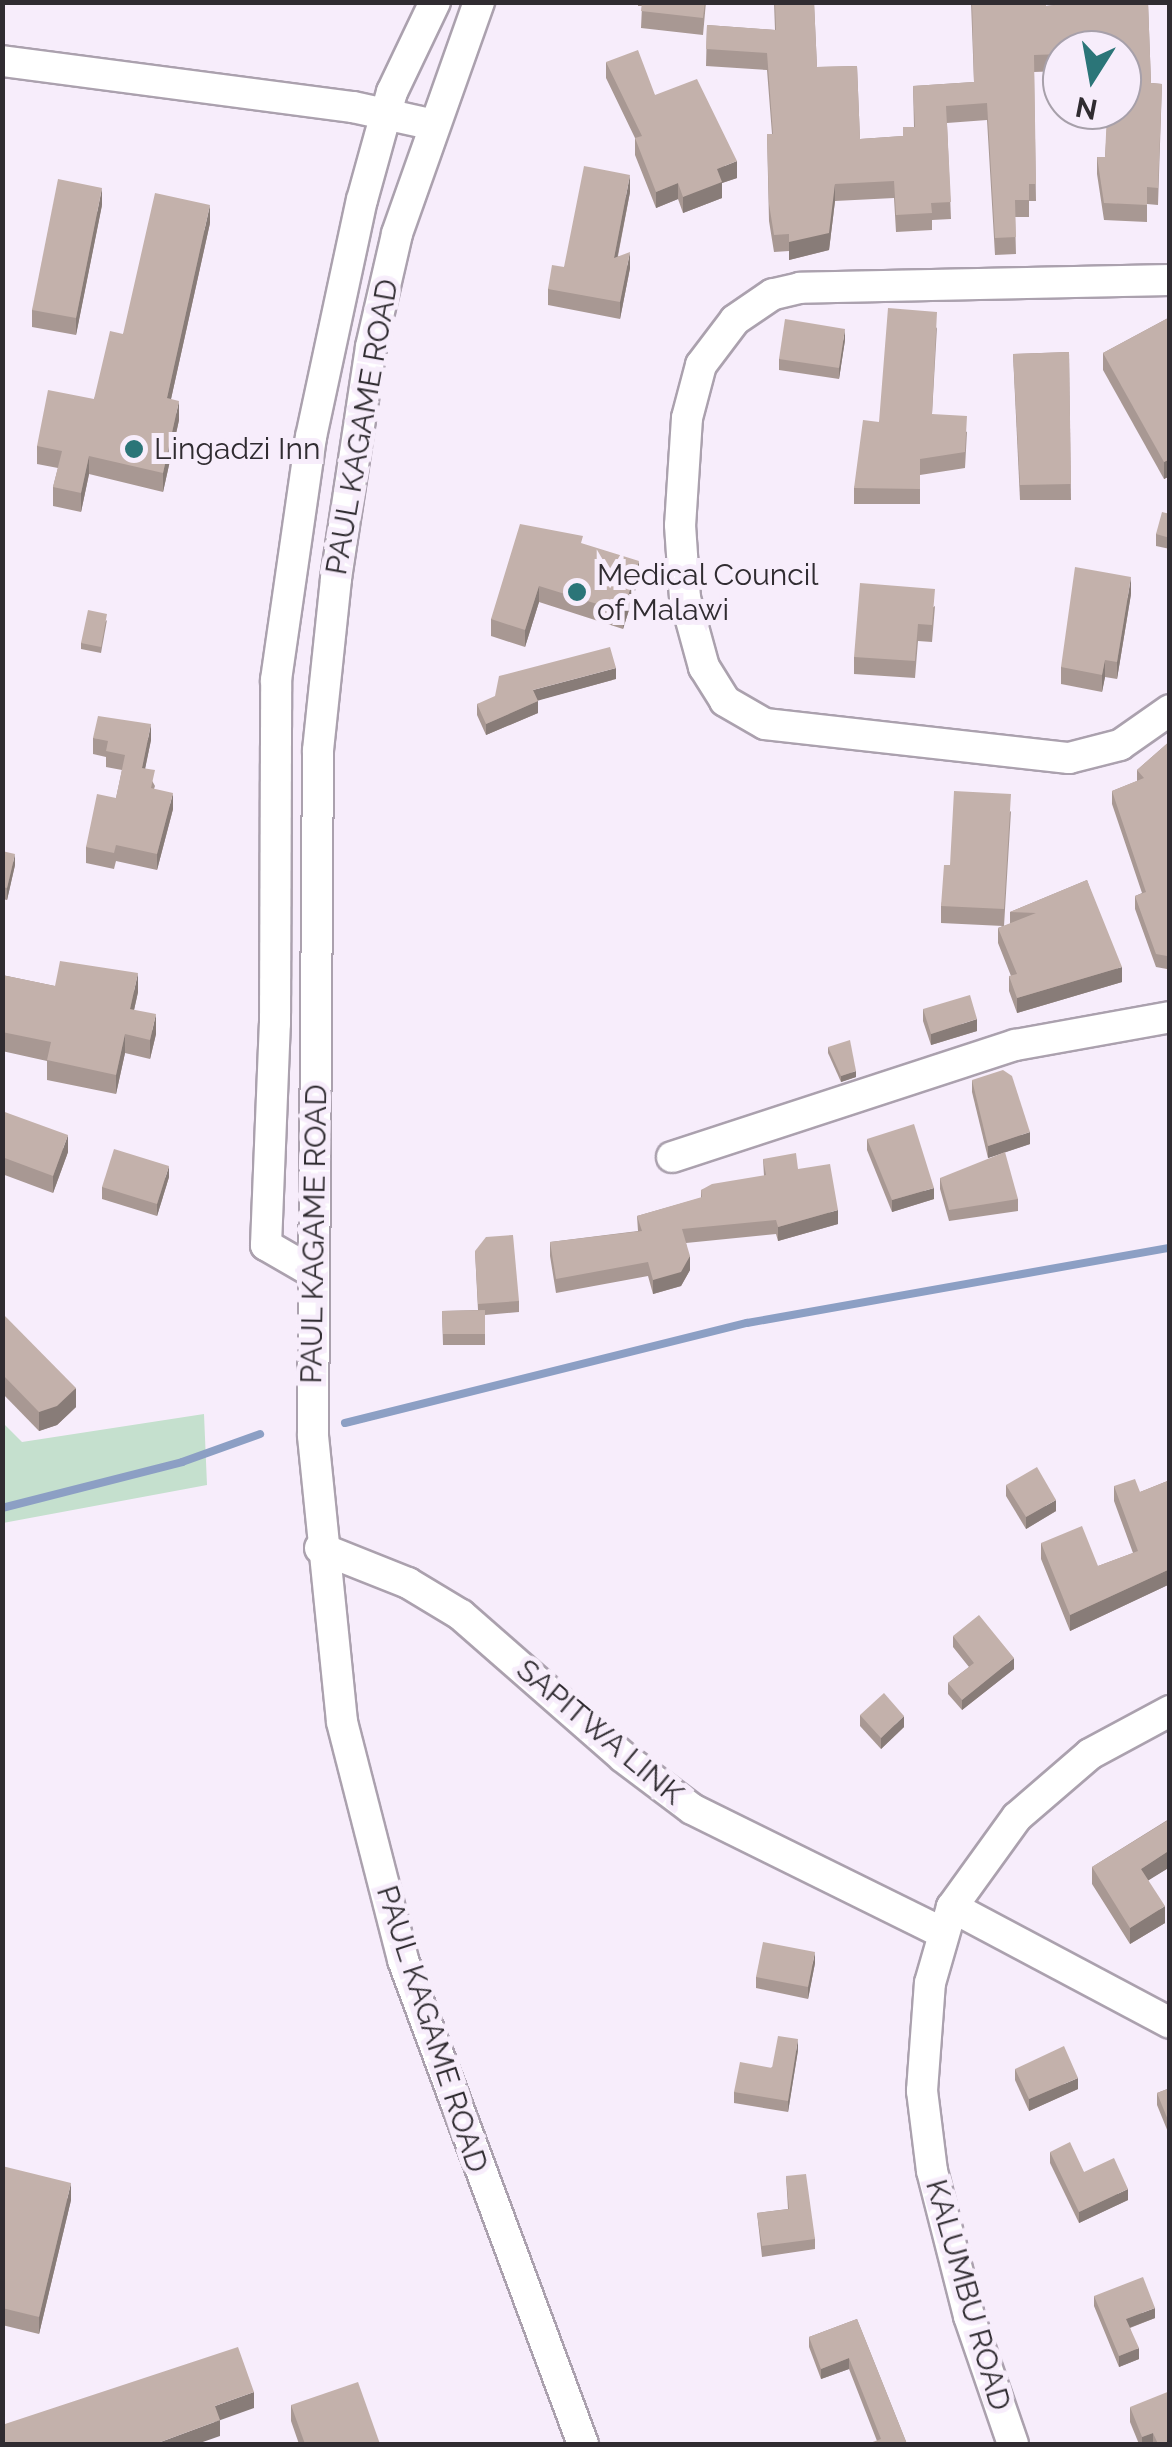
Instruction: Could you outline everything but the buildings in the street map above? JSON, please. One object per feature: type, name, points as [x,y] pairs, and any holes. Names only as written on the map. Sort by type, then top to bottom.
[{"type":"street","points":[[312,1271],[266,1245],[276,926],[272,722],[311,437],[386,114],[435,2]]},
{"type":"street","name":"PAUL KAGAME ROAD","points":[[480,2],[398,234],[371,347],[336,579],[318,750],[312,1271],[320,1548],[342,1722],[403,1960],[582,2444]]},
{"type":"street","points":[[2,61],[386,114],[434,125]]},
{"type":"street","points":[[1170,280],[800,288],[773,294],[736,320],[701,365],[687,418],[680,524],[685,598],[704,666],[725,702],[765,724],[1068,758],[1120,745],[1170,710]]},
{"type":"street","points":[[672,1157],[1015,1045],[1170,1016]]},
{"type":"street","name":"SAPITWA LINK","points":[[320,1548],[408,1583],[461,1615],[692,1808],[1170,2023]]},
{"type":"street","name":"KALUMBU ROAD","points":[[1014,2444],[942,2224],[926,2134],[922,2049],[947,1920],[998,1839],[1047,1787],[1101,1747],[1170,1712]]},
{"type":"green space","points":[[204,1414],[207,1485],[3,1523],[3,1423],[22,1442]]},
{"type":"waterway","points":[[345,1423],[747,1323],[1170,1248]]},
{"type":"waterway","points":[[2,1508],[182,1462],[260,1434]]},
{"type":"place","name":"Lingadzi Inn","points":[[134,449]]},
{"type":"place","name":"Medical Council of Malawi","points":[[577,592]]}]
